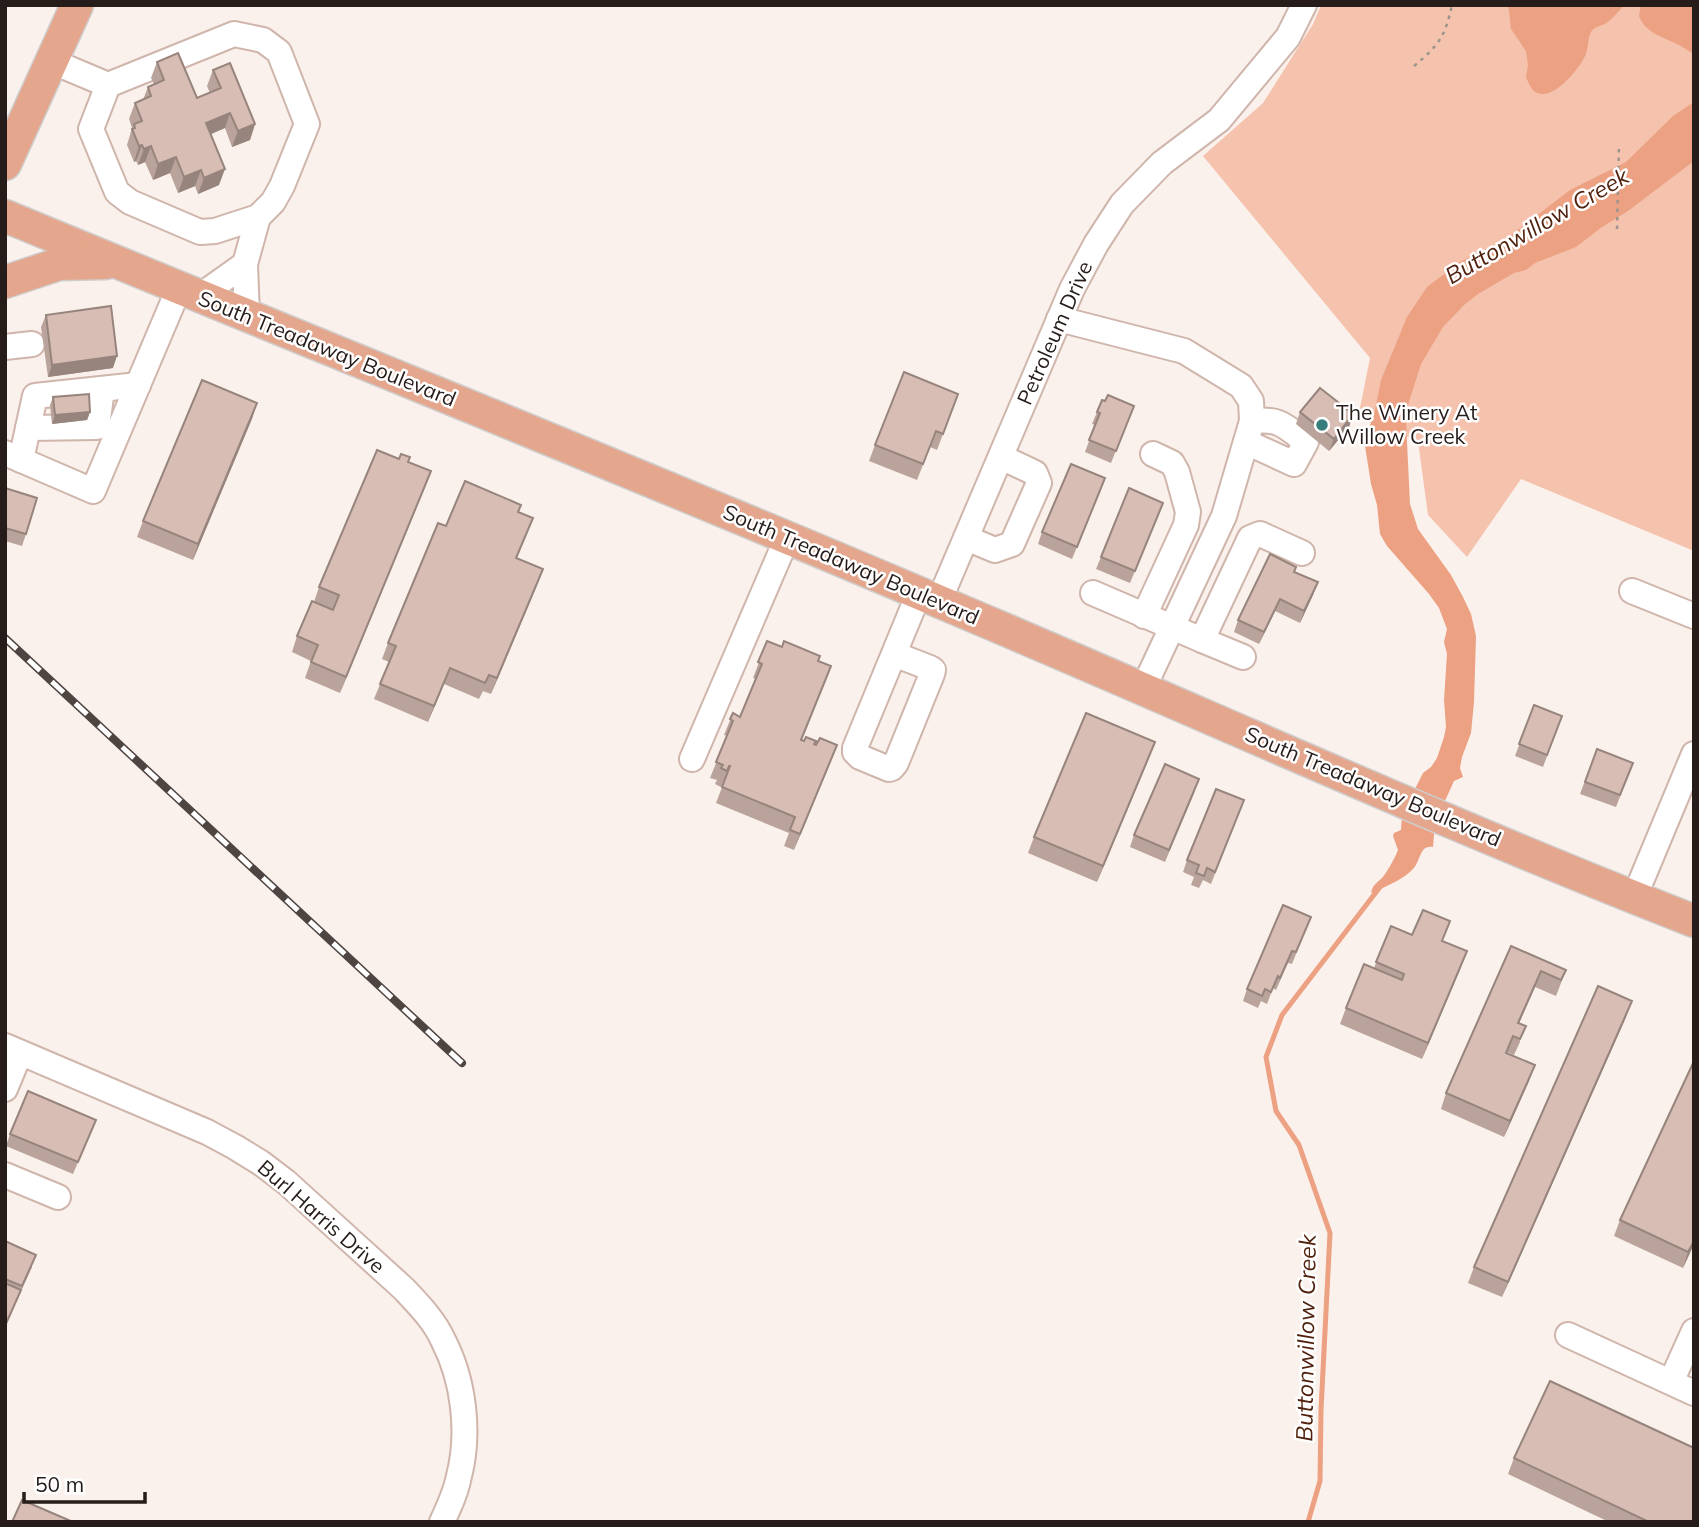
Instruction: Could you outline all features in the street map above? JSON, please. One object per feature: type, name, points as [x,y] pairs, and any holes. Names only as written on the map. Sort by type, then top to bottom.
[{"type":"main road","points":[[5,164],[77,5]]},
{"type":"main road","name":"South Treadaway Boulevard","points":[[5,216],[929,597],[1467,828],[1694,921]]},
{"type":"main road","points":[[5,282],[59,264],[118,263]]},
{"type":"street","name":"Petroleum Drive","points":[[894,654],[966,538],[1072,289],[1096,244],[1122,204],[1162,163],[1219,120],[1288,37],[1304,5]]},
{"type":"street","points":[[51,61],[108,85],[234,34],[263,40],[279,52],[307,124],[274,202],[258,217],[215,231],[200,232],[130,202],[117,191],[91,129],[108,85]]},
{"type":"street","points":[[247,316],[245,264],[258,217]]},
{"type":"street","points":[[138,385],[35,396],[28,428],[13,457],[93,491],[138,385],[190,292],[245,264]]},
{"type":"street","points":[[1059,319],[1184,351],[1241,386],[1251,401],[1249,431],[1224,516],[1143,689]]},
{"type":"street","points":[[5,347],[32,344]]},
{"type":"street","points":[[28,428],[97,427],[102,389]]},
{"type":"street","points":[[1144,616],[1186,524],[1188,512],[1172,463],[1153,454]]},
{"type":"street","points":[[966,538],[995,550],[1012,544],[1039,483],[1035,473],[1001,457]]},
{"type":"street","points":[[1202,640],[1251,538],[1260,534],[1303,553]]},
{"type":"street","points":[[692,759],[787,538]]},
{"type":"street","points":[[1632,591],[1694,616]]},
{"type":"street","points":[[1093,593],[1243,657]]},
{"type":"street","points":[[1634,898],[1694,754]]},
{"type":"street","points":[[5,1089],[13,1050]]},
{"type":"street","name":"Burl Harris Drive","points":[[13,1050],[207,1132],[261,1163],[309,1202],[418,1304],[432,1321],[452,1359],[463,1409],[460,1475],[442,1522]]},
{"type":"street","points":[[5,1175],[58,1197]]},
{"type":"street","points":[[1671,1382],[1694,1331]]},
{"type":"street","points":[[1568,1335],[1694,1393]]},
{"type":"path","points":[[1414,66],[1431,51],[1446,30],[1452,5]]},
{"type":"path","points":[[1617,229],[1619,145]]},
{"type":"shaded area","points":[[1321,5],[1694,5],[1694,551],[1521,479],[1467,557],[1428,515],[1418,441],[1358,418],[1370,358],[1203,156],[1263,103],[1313,24]]},
{"type":"water","points":[[1507,5],[1625,5],[1608,22],[1592,30],[1586,55],[1570,78],[1555,90],[1541,94],[1533,90],[1526,77],[1526,51],[1511,29]]},
{"type":"water","points":[[1641,5],[1694,5],[1694,54],[1646,27],[1639,16]]},
{"type":"water","points":[[1694,102],[1694,161],[1576,247],[1514,273],[1478,294],[1443,327],[1421,364],[1408,405],[1406,421],[1410,504],[1418,529],[1451,575],[1471,614],[1476,636],[1474,702],[1471,733],[1460,768],[1463,777],[1454,781],[1435,823],[1433,847],[1425,848],[1409,873],[1371,893],[1397,853],[1394,833],[1401,830],[1402,815],[1423,773],[1437,758],[1446,727],[1444,700],[1447,654],[1444,642],[1447,629],[1439,608],[1380,534],[1365,446],[1381,380],[1407,317],[1427,287],[1460,262],[1506,239],[1570,190],[1626,162],[1673,116]]},
{"type":"building","points":[[178,53],[197,98],[221,88],[213,70],[230,63],[255,124],[238,131],[230,113],[206,123],[225,169],[204,178],[201,170],[184,177],[176,157],[158,164],[151,146],[144,149],[142,145],[139,146],[132,129],[135,128],[134,124],[142,121],[135,103],[151,96],[148,87],[164,80],[157,62]]},
{"type":"building","points":[[111,306],[117,356],[52,365],[46,315]]},
{"type":"building","points":[[904,372],[958,394],[943,434],[936,431],[923,464],[875,445]]},
{"type":"building","points":[[202,380],[257,403],[198,544],[143,521]]},
{"type":"building","points":[[1320,388],[1353,414],[1334,439],[1300,412]]},
{"type":"building","points":[[89,394],[90,412],[55,415],[53,397]]},
{"type":"building","points":[[1108,395],[1134,406],[1116,451],[1089,440],[1100,413],[1097,412],[1102,400],[1105,401]]},
{"type":"building","points":[[377,450],[399,459],[401,454],[410,457],[408,462],[431,471],[346,677],[311,662],[318,645],[297,636],[312,601],[333,610],[339,595],[319,587]]},
{"type":"building","points":[[1071,464],[1105,478],[1077,547],[1042,532]]},
{"type":"building","points":[[465,481],[521,505],[518,512],[533,518],[516,558],[543,569],[497,678],[489,675],[485,683],[450,668],[434,706],[380,684],[396,646],[388,643],[438,523],[446,526]]},
{"type":"building","points":[[5,488],[37,498],[26,534],[5,528]]},
{"type":"building","points":[[1129,488],[1163,503],[1135,571],[1101,557]]},
{"type":"building","points":[[1270,554],[1296,567],[1294,572],[1318,582],[1304,611],[1280,599],[1264,632],[1238,620]]},
{"type":"building","points":[[767,641],[782,647],[784,641],[820,656],[818,661],[831,666],[801,740],[804,741],[806,737],[816,741],[816,745],[820,738],[837,745],[800,834],[790,830],[795,817],[722,787],[730,766],[727,771],[721,768],[723,765],[716,762],[733,721],[730,719],[733,713],[740,717],[762,664],[758,662]]},
{"type":"building","points":[[1534,705],[1562,716],[1547,755],[1519,744]]},
{"type":"building","points":[[1086,713],[1155,742],[1103,866],[1034,837]]},
{"type":"building","points":[[1597,749],[1633,763],[1620,795],[1585,782]]},
{"type":"building","points":[[1165,764],[1199,779],[1169,850],[1134,835]]},
{"type":"building","points":[[1216,789],[1244,800],[1215,872],[1207,868],[1204,876],[1196,873],[1199,865],[1187,860]]},
{"type":"building","points":[[1283,905],[1311,917],[1296,952],[1292,951],[1280,978],[1278,976],[1271,992],[1265,989],[1262,996],[1247,989]]},
{"type":"building","points":[[1423,910],[1450,921],[1442,941],[1467,951],[1428,1043],[1346,1008],[1364,964],[1402,980],[1404,974],[1376,962],[1391,926],[1412,935]]},
{"type":"building","points":[[1511,946],[1566,970],[1561,980],[1541,971],[1518,1023],[1526,1026],[1520,1039],[1513,1036],[1506,1053],[1535,1065],[1510,1121],[1446,1093]]},
{"type":"building","points":[[1598,986],[1632,1001],[1508,1282],[1474,1267]]},
{"type":"building","points":[[1694,1061],[1694,1241],[1688,1252],[1620,1220]]},
{"type":"building","points":[[28,1091],[96,1120],[78,1162],[10,1134]]},
{"type":"building","points":[[5,1241],[36,1255],[22,1286],[5,1279]]},
{"type":"building","points":[[5,1283],[21,1290],[5,1326]]},
{"type":"building","points":[[1550,1381],[1694,1448],[1694,1522],[1649,1522],[1514,1458]]},
{"type":"building","points":[[22,1500],[73,1522],[12,1522]]},
{"type":"waterway","name":"Buttonwillow Creek","points":[[1308,1522],[1320,1481],[1330,1233],[1299,1145],[1276,1111],[1266,1057],[1282,1015],[1380,887]]},
{"type":"railway","points":[[5,638],[462,1063]]},
{"type":"place","name":"The Winery At Willow Creek","points":[[1322,425]]}]
